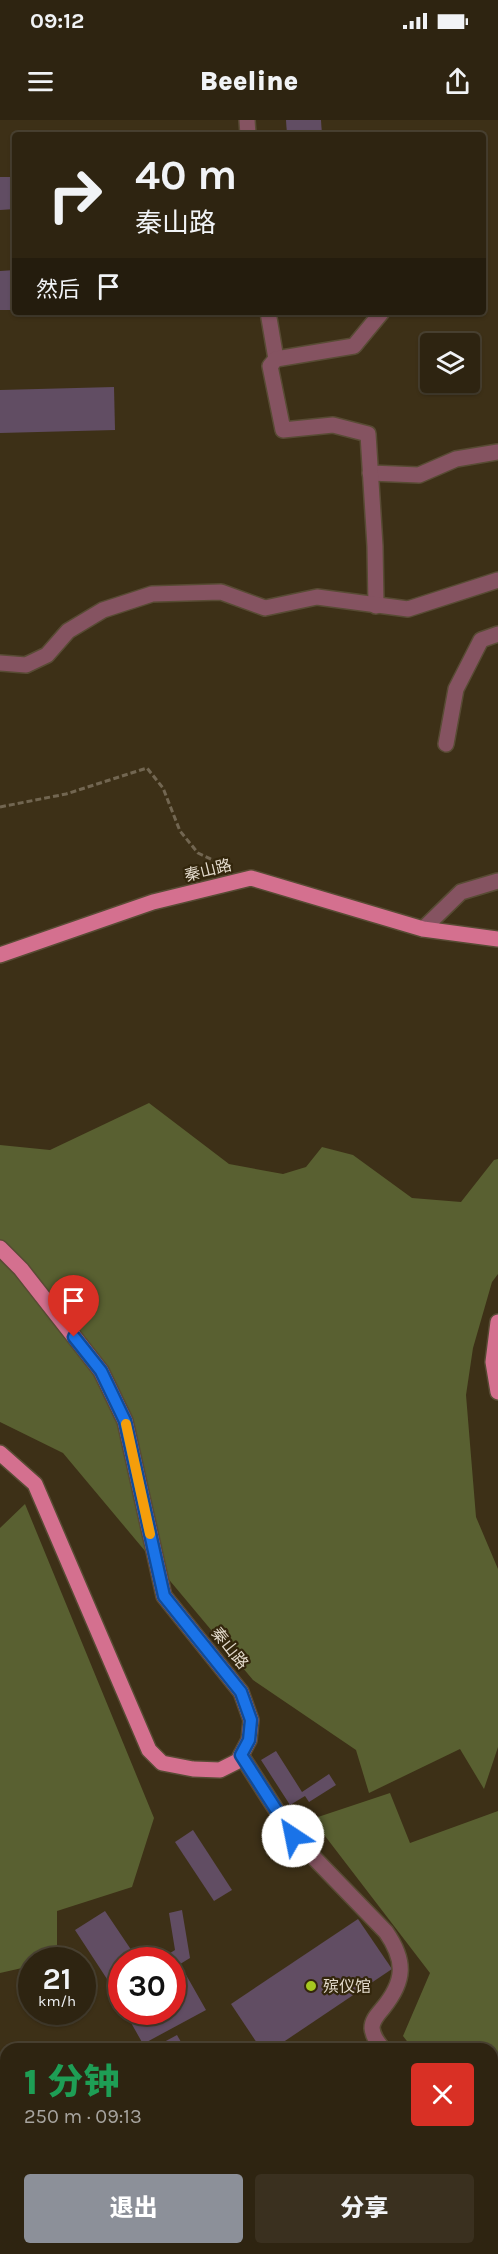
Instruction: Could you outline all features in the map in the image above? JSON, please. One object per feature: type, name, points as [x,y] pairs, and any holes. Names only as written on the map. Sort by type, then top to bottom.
[{"type":"main road","name":"秦山路","points":[[0,955],[153,902],[251,878],[423,929],[498,939]]},
{"type":"main road","name":"秦山路","points":[[0,1248],[21,1269],[101,1371],[125,1421],[164,1596],[241,1692],[248,1710],[251,1720],[249,1740],[241,1755]]},
{"type":"main road","points":[[498,1322],[493,1362],[498,1392]]},
{"type":"main road","points":[[0,1454],[35,1484],[149,1750],[162,1763],[193,1769],[220,1770],[238,1761],[241,1755]]},
{"type":"street","points":[[269,315],[276,359]]},
{"type":"street","points":[[375,606],[368,434],[333,425],[283,430],[270,366],[276,359],[354,346],[380,315]]},
{"type":"street","points":[[370,473],[419,475],[456,459],[498,452]]},
{"type":"street","points":[[0,663],[26,665],[47,655],[68,631],[103,610],[152,594],[221,592],[265,608],[317,597],[408,609],[498,580]]},
{"type":"street","points":[[446,744],[456,689],[481,640],[498,634]]},
{"type":"street","points":[[423,929],[461,892],[498,881]]},
{"type":"street","points":[[241,1755],[293,1836],[396,1945],[400,1961],[400,1978],[395,1994],[373,2024],[374,2036],[379,2043]]},
{"type":"path","points":[[0,807],[66,794],[147,768],[164,788],[180,831],[198,853],[251,878]]},
{"type":"green space","points":[[149,1103],[229,1164],[283,1174],[306,1167],[322,1147],[353,1155],[412,1198],[461,1202],[494,1160],[498,1159],[498,1274],[492,1282],[473,1348],[466,1395],[476,1517],[498,1569],[498,1747],[484,1789],[460,1749],[369,1793],[356,1750],[253,1680],[63,1453],[0,1422],[0,1145],[50,1150]]},
{"type":"green space","points":[[25,1504],[154,1818],[132,1887],[57,1911],[57,1947],[18,1947],[18,1969],[0,1973],[0,1528]]},
{"type":"green space","points":[[390,1793],[410,1843],[498,1811],[498,2043],[408,2043],[403,2036],[430,1973],[312,1819]]},
{"type":"building","points":[[286,120],[321,120],[322,132],[287,132]]},
{"type":"building","points":[[0,177],[12,177],[12,209],[0,210]]},
{"type":"building","points":[[12,270],[12,310],[0,310],[0,271]]},
{"type":"building","points":[[114,387],[115,430],[0,433],[0,390]]},
{"type":"building","points":[[276,1751],[302,1792],[329,1774],[336,1785],[309,1802],[305,1796],[290,1805],[261,1760]]},
{"type":"building","points":[[193,1830],[232,1890],[214,1901],[175,1842]]},
{"type":"building","points":[[182,1910],[190,1958],[186,1960],[186,1947],[175,1947],[169,1913]]},
{"type":"building","points":[[105,1911],[129,1947],[108,1947],[108,1981],[96,1962],[96,1947],[86,1947],[75,1930]]},
{"type":"building","name":"殡仪馆","points":[[358,1919],[392,1969],[282,2043],[257,2043],[231,2004]]},
{"type":"building","points":[[186,1975],[206,2010],[186,2021]]},
{"type":"building","points":[[132,2025],[178,2025],[145,2043],[142,2043]]},
{"type":"building","points":[[177,2035],[182,2043],[165,2043]]},
{"type":"slow traffic","points":[[126,1424],[150,1534]]},
{"type":"place","name":"殡仪馆","points":[[311,1986]]},
{"type":"route","points":[[74,1337],[101,1371],[125,1421],[164,1596],[241,1692],[251,1720],[249,1740],[241,1755],[293,1836]]}]
